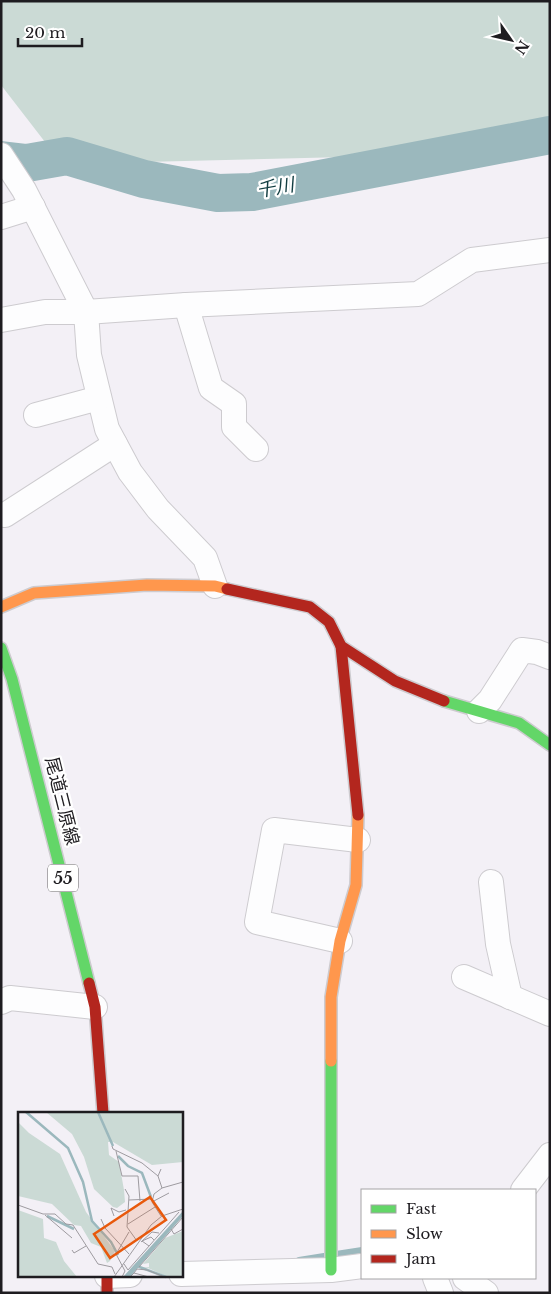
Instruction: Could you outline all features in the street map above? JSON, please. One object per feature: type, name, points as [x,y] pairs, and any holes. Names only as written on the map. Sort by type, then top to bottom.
[{"type":"street","points":[[1,155],[33,207],[86,312],[89,355],[107,429],[130,472],[158,509],[205,558],[215,586]]},
{"type":"street","points":[[1,217],[33,207]]},
{"type":"street","points":[[1,320],[45,312],[86,312],[186,305],[418,294],[472,260],[550,250]]},
{"type":"street","points":[[186,305],[211,388],[234,404],[234,426],[256,449]]},
{"type":"street","points":[[36,415],[99,398]]},
{"type":"street","points":[[5,515],[115,444]]},
{"type":"street","points":[[1,607],[34,593],[147,584],[215,586],[310,607],[329,622],[341,646],[359,825],[356,885],[340,942],[330,997],[331,1270]]},
{"type":"street","points":[[341,646],[395,681],[449,703],[520,723],[550,745]]},
{"type":"street","name":"尾道三原線","points":[[1,648],[12,679],[95,1007],[103,1112]]},
{"type":"street","points":[[479,711],[490,700],[522,650],[550,656]]},
{"type":"street","points":[[340,942],[257,922],[274,830],[358,840]]},
{"type":"street","points":[[490,882],[498,944],[510,996]]},
{"type":"street","points":[[464,977],[550,1014]]},
{"type":"street","points":[[1,1002],[10,998],[95,1007]]},
{"type":"street","points":[[524,1189],[550,1155]]},
{"type":"street","points":[[182,1274],[331,1270],[361,1266]]},
{"type":"street","points":[[107,1276],[107,1293]]},
{"type":"street","points":[[435,1279],[441,1293]]},
{"type":"street","points":[[466,1279],[487,1293],[494,1279]]},
{"type":"shaded area","points":[[1,1],[550,1],[550,151],[518,134],[345,157],[62,164],[1,85]]},
{"type":"waterway","name":"千川","points":[[1,160],[27,163],[67,156],[144,179],[218,193],[252,192],[550,135]]},
{"type":"waterway","points":[[336,1254],[361,1250]]},
{"type":"waterway","points":[[299,1260],[324,1256]]},
{"type":"traffic: fast","points":[[1,648],[12,679],[89,983]]},
{"type":"traffic: fast","points":[[444,701],[519,723],[550,745]]},
{"type":"traffic: fast","points":[[331,1061],[331,1270]]},
{"type":"traffic: slow","points":[[1,607],[34,593],[147,585],[215,586],[227,589]]},
{"type":"traffic: slow","points":[[331,1061],[331,997],[340,941],[356,885],[358,815]]},
{"type":"traffic: jam","points":[[227,589],[310,607],[329,622],[341,646],[395,681],[444,701]]},
{"type":"traffic: jam","points":[[341,646],[358,815]]},
{"type":"traffic: jam","points":[[89,983],[95,1007],[103,1112]]},
{"type":"traffic: jam","points":[[107,1276],[107,1293]]}]
